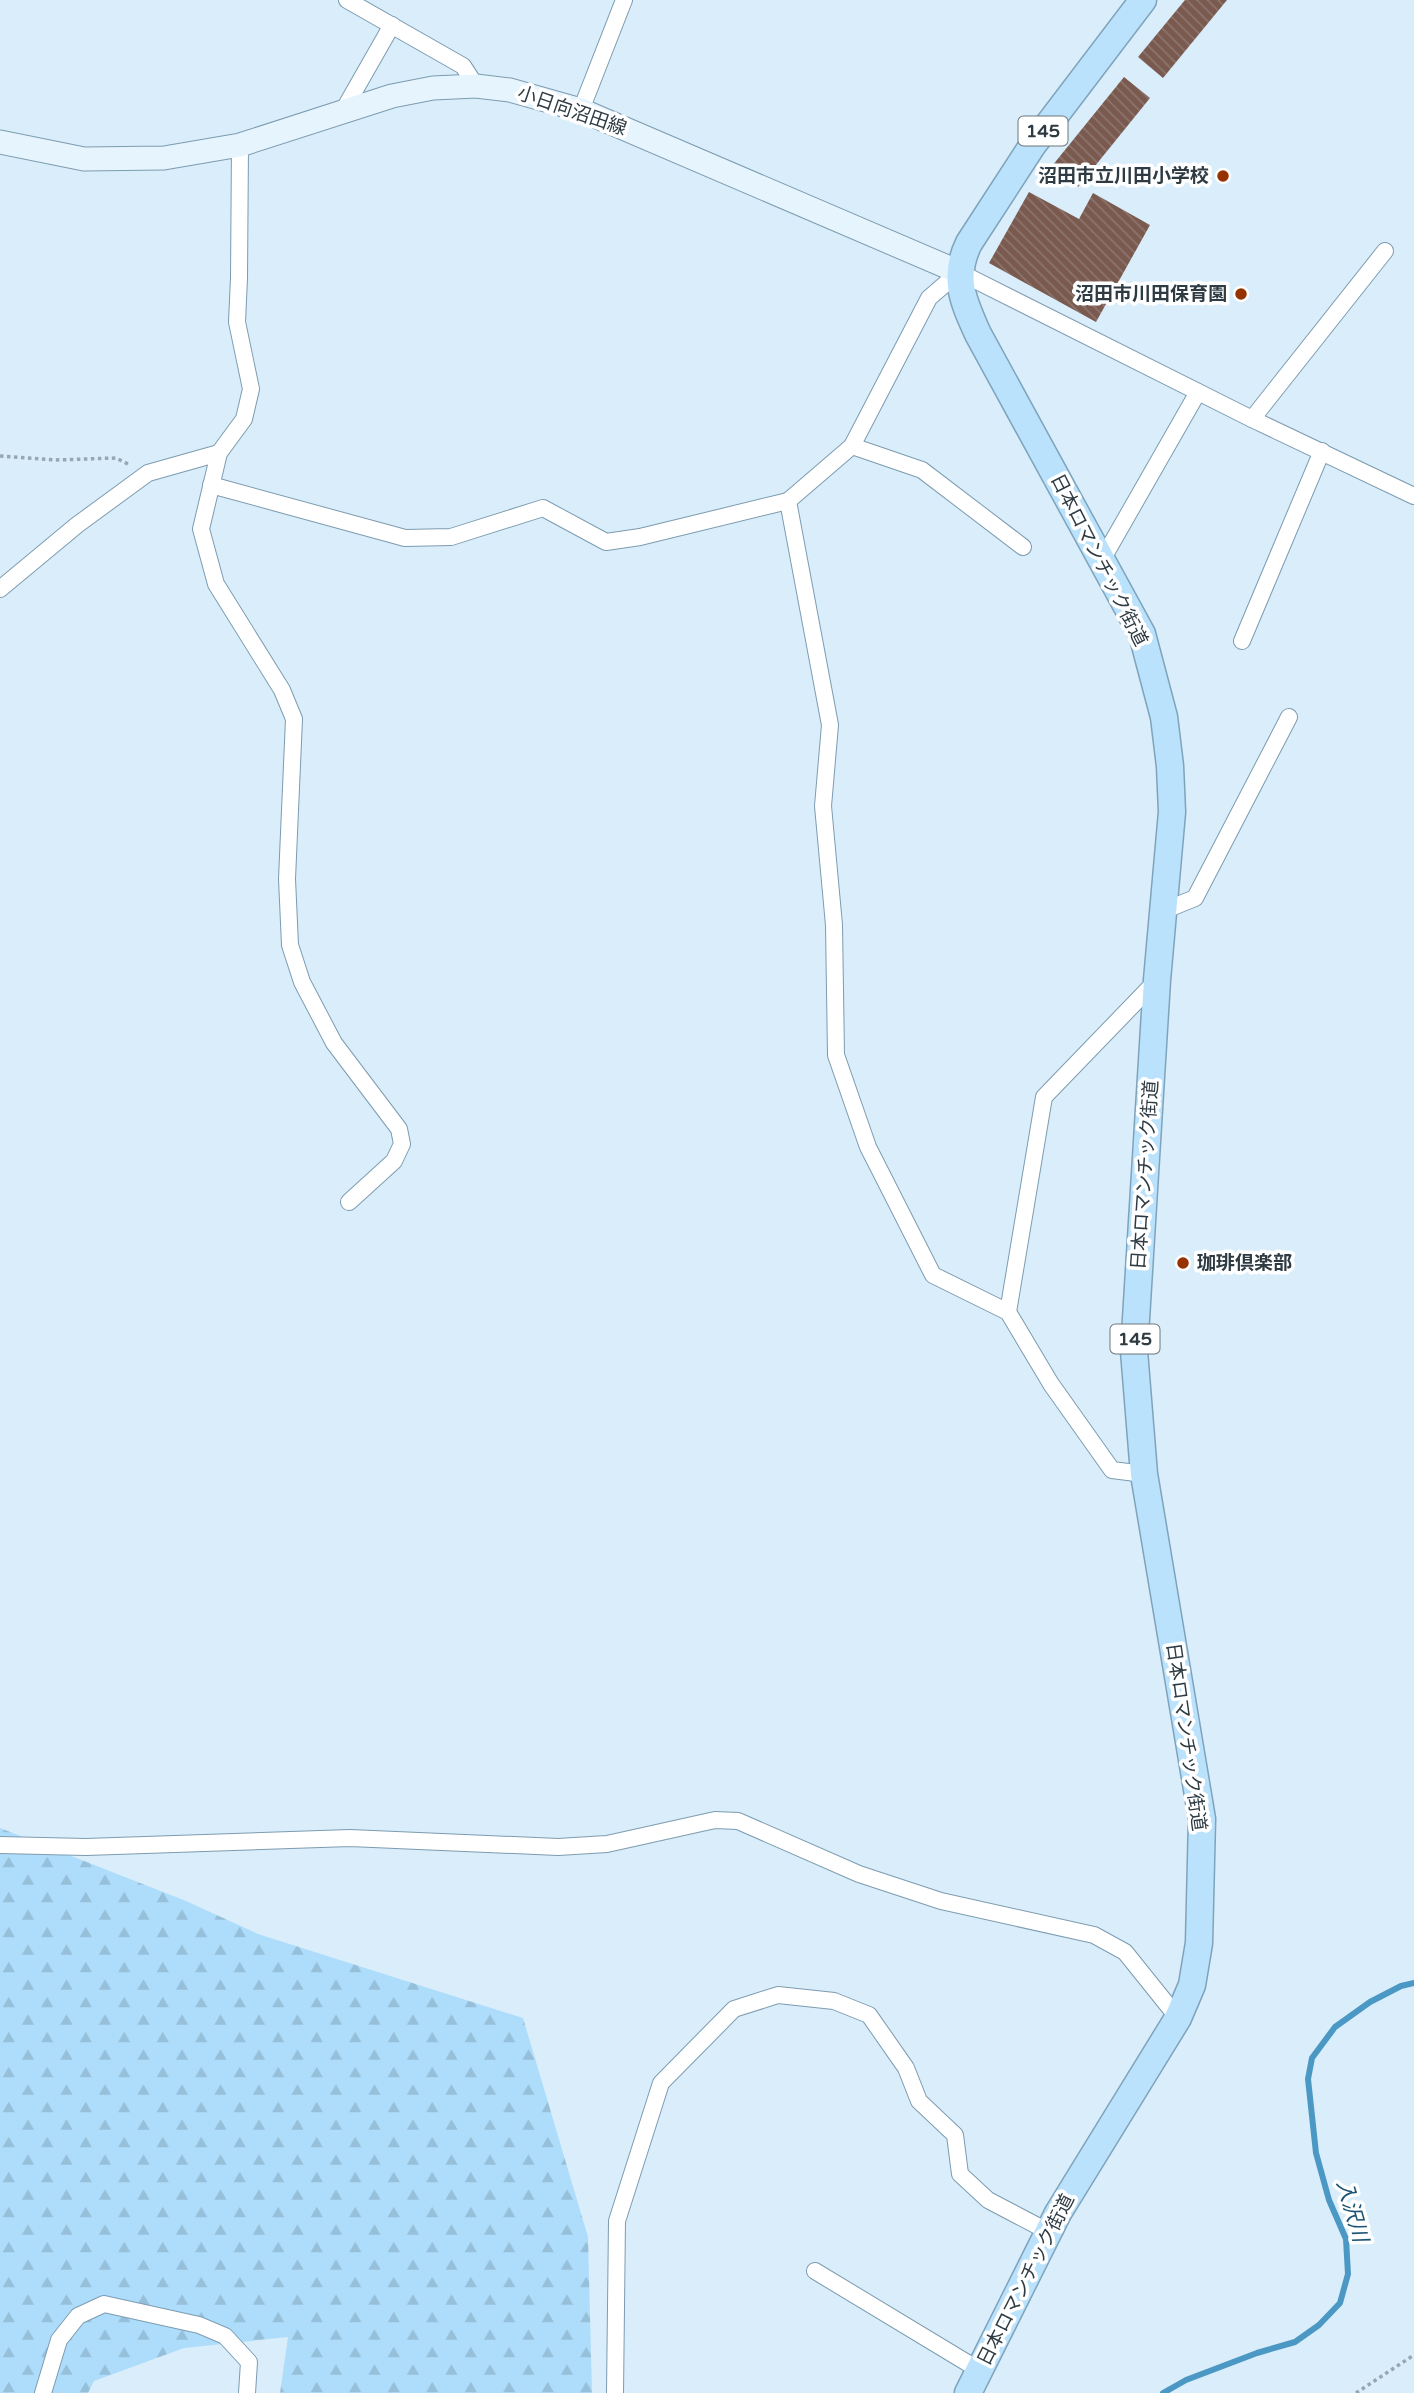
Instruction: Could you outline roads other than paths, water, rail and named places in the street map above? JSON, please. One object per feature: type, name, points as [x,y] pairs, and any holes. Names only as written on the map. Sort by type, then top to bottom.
[{"type":"highway","name":"145","points":[[959,272],[969,243],[1032,146],[1143,0]]},
{"type":"highway","name":"日本ロマンチック街道","points":[[959,272],[966,308],[978,334],[1142,634],[1164,717],[1172,812],[1157,980],[1134,1351],[1144,1474],[1202,1819],[1199,1943],[1192,1984],[1178,2018],[1049,2232],[974,2381]]},
{"type":"main road","name":"小日向沼田線","points":[[0,142],[84,159],[164,158],[240,145],[392,96],[433,88],[476,86],[510,90],[581,110],[959,272]]},
{"type":"street","points":[[347,0],[463,66],[476,86]]},
{"type":"street","points":[[581,110],[624,0]]},
{"type":"street","points":[[344,111],[391,25]]},
{"type":"street","points":[[240,145],[237,322],[251,389],[244,419],[219,453],[201,529],[216,584],[282,690],[294,719],[287,879],[290,945],[302,982],[334,1043],[399,1129],[402,1144],[394,1161],[349,1202]]},
{"type":"street","points":[[1252,419],[1385,251]]},
{"type":"street","points":[[211,485],[405,538],[451,537],[543,508],[606,542],[639,537],[788,501],[852,446],[929,298],[959,272],[1252,419],[1414,496]]},
{"type":"street","points":[[1102,560],[1198,392]]},
{"type":"street","points":[[852,446],[922,470],[1023,547]]},
{"type":"street","points":[[1241,641],[1322,451]]},
{"type":"street","points":[[0,589],[77,525],[148,473],[219,453]]},
{"type":"street","points":[[788,501],[830,725],[823,806],[834,925],[836,1055],[868,1147],[933,1275],[1008,1312],[1051,1384],[1112,1470],[1144,1474]]},
{"type":"street","points":[[1163,911],[1195,898],[1289,717]]},
{"type":"street","points":[[1008,1312],[1044,1097],[1157,980]]},
{"type":"street","points":[[0,1845],[86,1847],[350,1838],[558,1847],[607,1844],[715,1820],[738,1821],[859,1874],[930,1897],[1094,1935],[1125,1952],[1178,2018]]},
{"type":"street","points":[[615,2393],[617,2221],[661,2083],[734,2009],[778,1995],[834,2001],[869,2015],[906,2068],[919,2101],[955,2135],[960,2174],[988,2200],[1049,2232]]},
{"type":"street","points":[[815,2271],[974,2381]]},
{"type":"street","points":[[43,2393],[59,2340],[78,2316],[104,2304],[199,2325],[225,2336],[249,2362],[247,2393]]},
{"type":"waterway","name":"入沢川","points":[[1163,2393],[1186,2380],[1257,2353],[1295,2342],[1319,2325],[1340,2303],[1348,2274],[1346,2239],[1329,2200],[1316,2153],[1308,2079],[1312,2058],[1335,2027],[1370,2002],[1401,1986],[1414,1983]]},
{"type":"place","name":"沼田市立川田小学校","points":[[1223,176]]},
{"type":"place","name":"沼田市川田保育園","points":[[1241,294]]},
{"type":"place","name":"珈琲倶楽部","points":[[1183,1263]]}]
